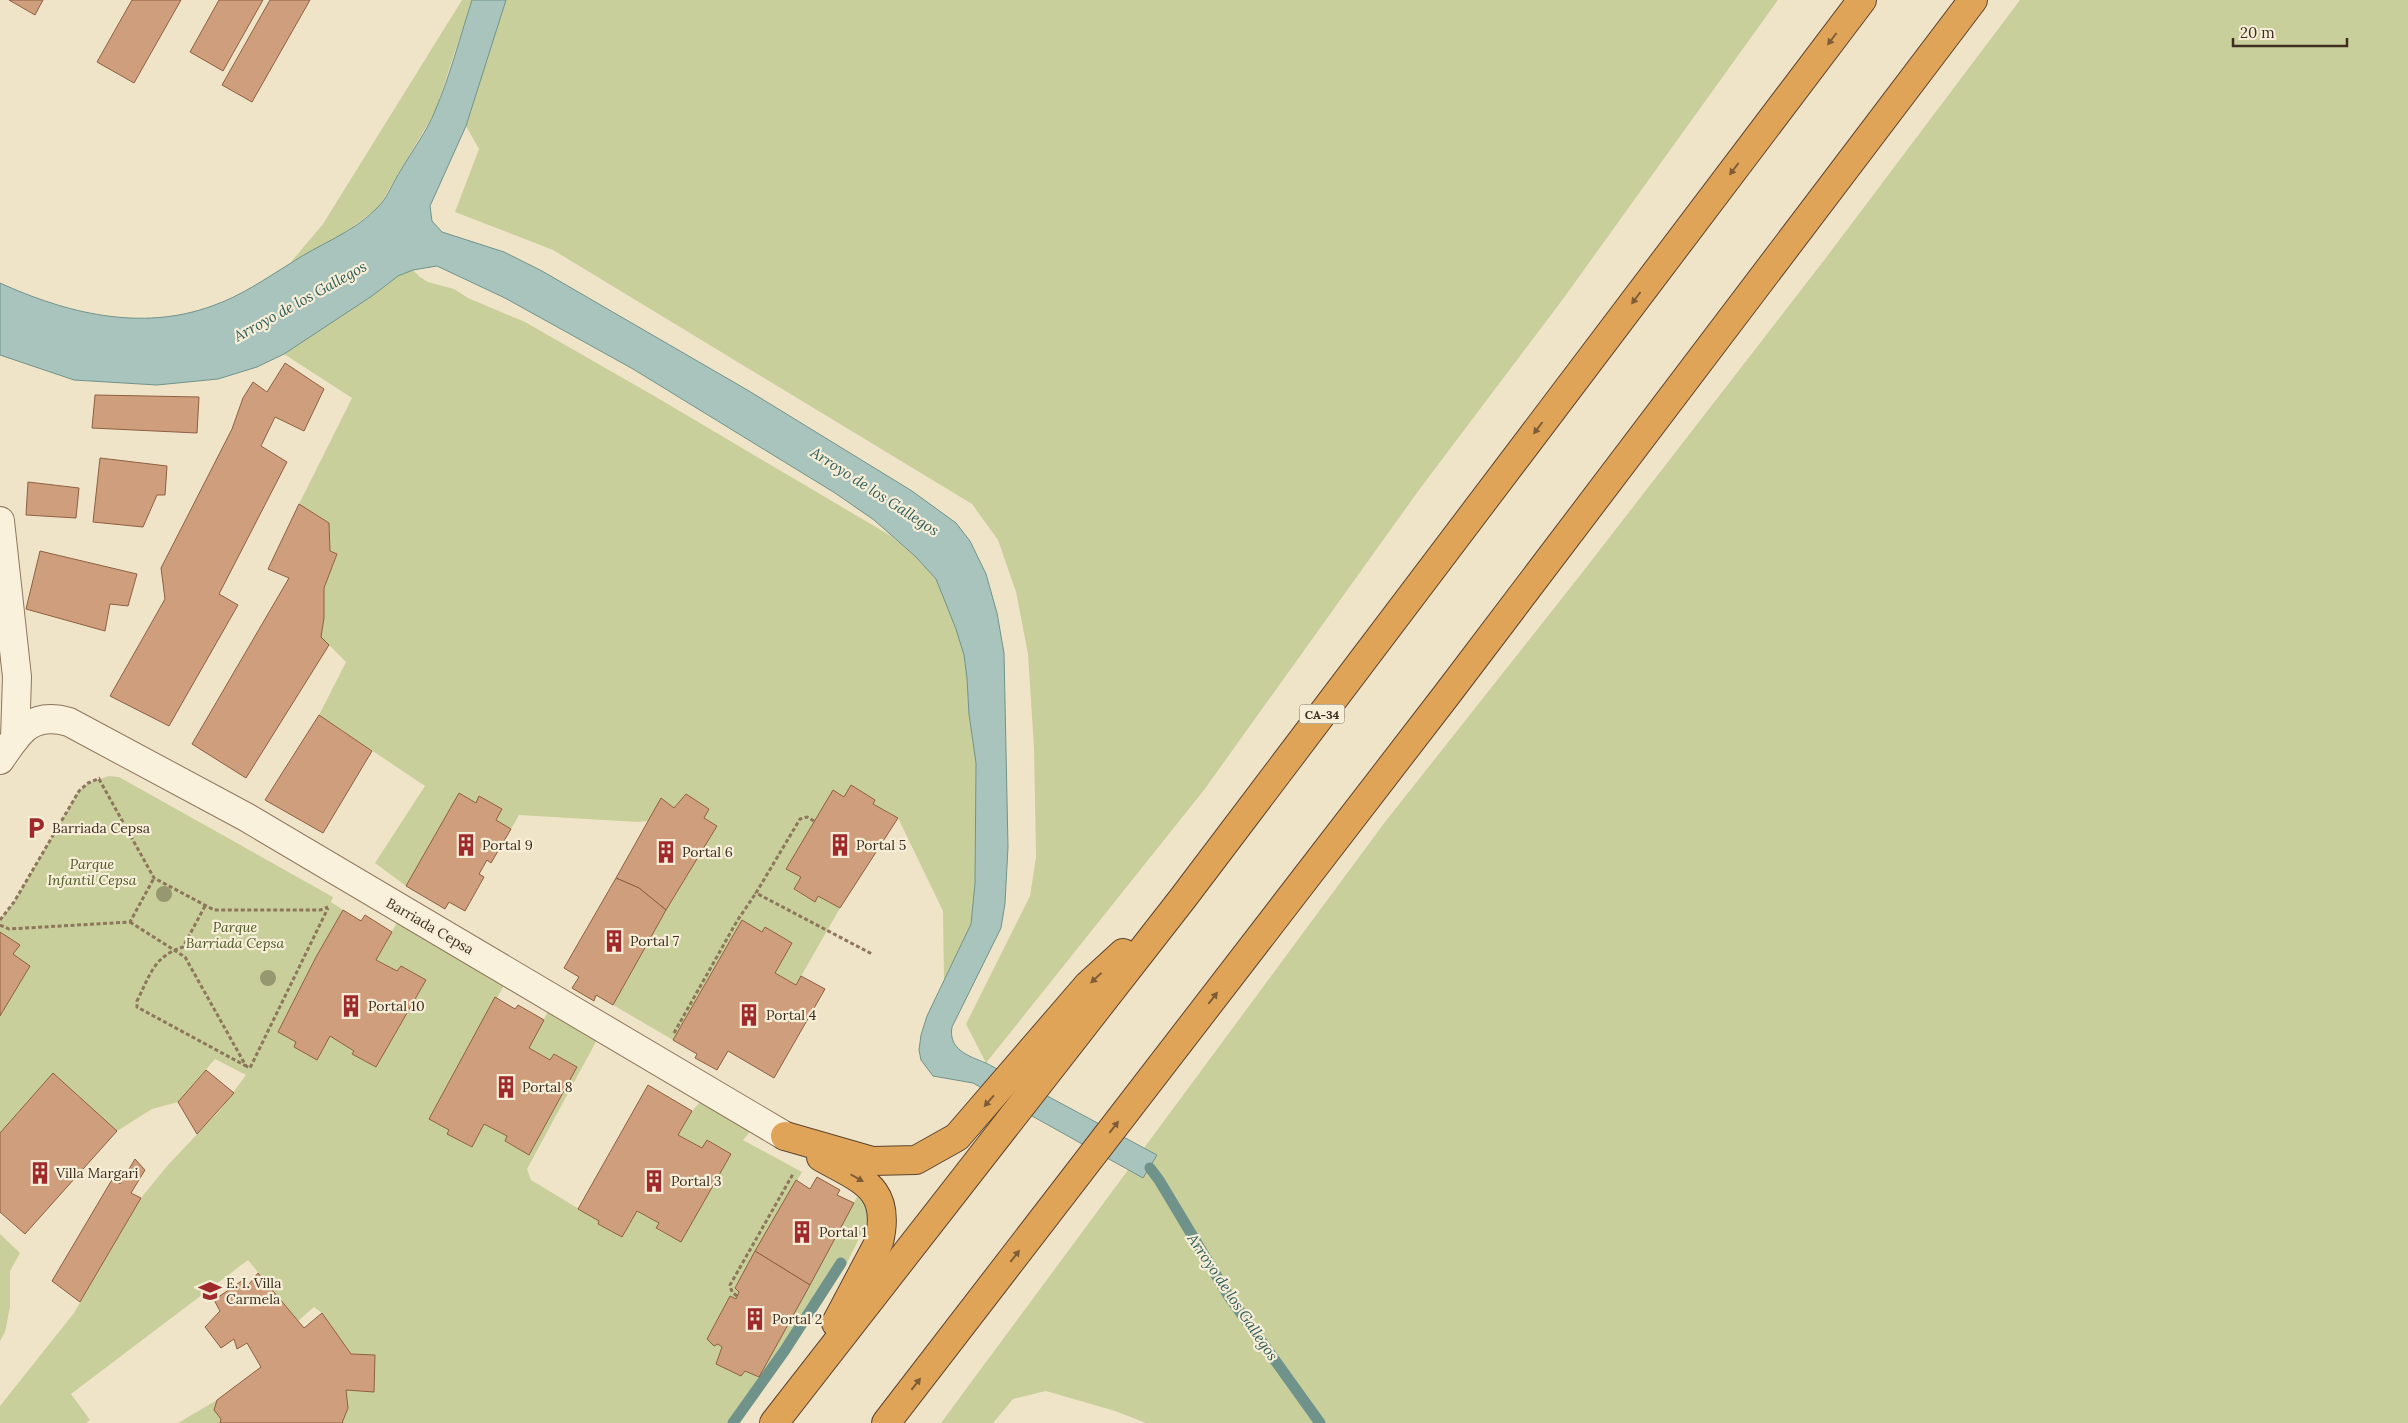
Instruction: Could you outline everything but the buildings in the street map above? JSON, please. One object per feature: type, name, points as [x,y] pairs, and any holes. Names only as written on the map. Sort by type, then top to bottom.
[{"type":"highway","name":"CA-34","points":[[774,1423],[1184,898],[1862,0]]},
{"type":"highway","points":[[886,1423],[1442,701],[1973,0]]},
{"type":"highway","points":[[796,1142],[872,1161],[893,1161],[916,1160],[957,1137],[1088,985],[1184,898]]},
{"type":"highway","points":[[796,1142],[869,1184],[878,1197],[882,1211],[883,1227],[879,1242],[845,1304],[811,1375]]},
{"type":"street","points":[[0,521],[17,677],[7,749]]},
{"type":"street","name":"Barriada Cepsa","points":[[7,749],[23,728],[34,722],[55,718],[69,722],[246,817],[796,1142]]},
{"type":"path","points":[[0,920],[14,902],[79,791],[88,782],[104,777]]},
{"type":"path","points":[[99,779],[154,878],[214,910],[320,910],[328,908]]},
{"type":"path","points":[[656,1061],[737,921],[800,819],[807,817],[814,821]]},
{"type":"path","points":[[205,906],[183,947],[166,953],[158,960],[137,1001],[136,1007],[250,1068],[344,876]]},
{"type":"path","points":[[130,922],[154,878]]},
{"type":"path","points":[[756,893],[872,954]]},
{"type":"path","points":[[0,925],[9,929],[130,922],[185,957],[246,1066]]},
{"type":"path","points":[[737,1296],[732,1292],[730,1285],[796,1142]]},
{"type":"green space","points":[[462,0],[472,0],[435,112],[378,208],[340,236],[291,262],[323,224]]},
{"type":"green space","points":[[506,0],[1778,0],[1563,299],[1419,490],[1204,790],[986,1063],[966,1024],[1030,896],[1036,857],[1034,748],[1028,654],[1016,592],[998,540],[972,504],[553,250],[455,212],[479,149],[466,126]]},
{"type":"green space","points":[[2020,0],[2408,0],[2408,1423],[1146,1423],[1115,1411],[1046,1391],[1013,1399],[993,1423],[941,1423],[1128,1170],[1143,1178],[1157,1155],[1144,1148],[1385,822],[1585,569],[1825,259]]},
{"type":"green space","points":[[413,270],[428,282],[454,289],[468,298],[525,322],[656,397],[891,536],[916,557],[936,579],[964,655],[969,714],[976,763],[975,883],[971,924],[944,980],[943,911],[898,818],[873,804],[874,800],[851,786],[844,797],[833,791],[786,869],[801,877],[794,890],[814,902],[818,896],[840,908],[796,985],[775,973],[792,943],[765,927],[762,932],[742,920],[673,1040],[613,1005],[663,915],[717,826],[704,818],[708,808],[687,795],[674,808],[661,799],[648,821],[519,815],[511,829],[496,820],[502,809],[479,796],[476,803],[460,794],[406,886],[375,863],[425,786],[319,715],[346,662],[321,637],[324,618],[324,588],[337,555],[330,551],[329,523],[299,504],[352,398],[284,354],[372,296],[398,276]]},
{"type":"green space","points":[[109,776],[119,777],[333,897],[331,902],[343,910],[316,957],[278,1032],[296,1042],[294,1047],[317,1060],[330,1036],[354,1051],[352,1054],[376,1067],[426,980],[401,966],[397,971],[376,960],[404,910],[511,973],[429,1119],[449,1130],[447,1134],[471,1147],[484,1124],[507,1136],[505,1142],[529,1154],[577,1067],[554,1054],[550,1060],[529,1048],[555,998],[604,1027],[527,1169],[531,1180],[599,1221],[598,1224],[622,1237],[637,1211],[659,1223],[656,1229],[681,1242],[730,1154],[707,1140],[702,1148],[678,1135],[692,1111],[703,1099],[705,1104],[750,1132],[743,1140],[802,1172],[735,1288],[739,1292],[736,1299],[730,1296],[707,1339],[714,1346],[718,1344],[722,1347],[716,1364],[745,1371],[759,1377],[858,1195],[865,1198],[870,1216],[845,1267],[821,1305],[737,1423],[342,1423],[348,1408],[346,1390],[374,1392],[375,1355],[351,1354],[322,1313],[314,1307],[298,1321],[248,1260],[71,1394],[90,1420],[86,1423],[0,1423],[0,1406],[74,1313],[141,1198],[168,1165],[220,1110],[246,1075],[215,1059],[178,1102],[152,1109],[117,1131],[53,1074],[0,1133],[0,1016],[30,966],[13,954],[20,945],[0,932],[0,920],[14,902],[79,791],[88,783]]},
{"type":"green space","points":[[0,1234],[20,1253],[10,1271],[10,1307],[5,1332],[0,1341]]},
{"type":"green space","points":[[217,1400],[214,1410],[221,1419],[220,1423],[178,1423]]},
{"type":"water","points":[[472,0],[506,0],[466,126],[430,206],[432,221],[442,232],[504,252],[542,271],[749,391],[912,491],[956,523],[970,541],[986,574],[997,613],[1004,653],[1008,847],[1005,903],[1001,928],[952,1027],[953,1041],[961,1051],[973,1058],[986,1063],[1157,1155],[1143,1178],[973,1083],[933,1076],[921,1060],[919,1050],[921,1035],[927,1016],[971,924],[975,883],[976,763],[969,714],[964,655],[936,579],[916,557],[874,520],[835,493],[633,369],[505,298],[437,266],[413,270],[398,276],[372,296],[284,354],[257,367],[218,379],[157,385],[74,380],[0,355],[0,283],[51,303],[104,316],[158,318],[185,314],[223,302],[243,292],[302,256],[336,238],[368,217],[384,200],[432,118],[450,70]]},
{"type":"waterway","name":"Arroyo de los Gallegos","points":[[1150,1168],[1228,1295],[1320,1423]]},
{"type":"waterway","points":[[733,1423],[785,1350],[841,1263]]},
{"type":"place","name":"Barriada Cepsa","points":[[36,828]]},
{"type":"place","name":"Portal 9","points":[[466,845]]},
{"type":"place","name":"Portal 5","points":[[840,845]]},
{"type":"place","name":"Portal 6","points":[[666,852]]},
{"type":"place","name":"Portal 7","points":[[614,941]]},
{"type":"place","name":"Portal 10","points":[[351,1006]]},
{"type":"place","name":"Portal 4","points":[[749,1015]]},
{"type":"place","name":"Portal 8","points":[[506,1087]]},
{"type":"place","name":"Villa Margari","points":[[40,1173]]},
{"type":"place","name":"Portal 3","points":[[654,1181]]},
{"type":"place","name":"Portal 1","points":[[802,1232]]},
{"type":"place","name":"E. I. Villa Carmela","points":[[210,1291]]},
{"type":"place","name":"Portal 2","points":[[755,1319]]},
{"type":"park label","name":"Parque Infantil Cepsa","points":[[92,872]]},
{"type":"park label","name":"Parque Barriada Cepsa","points":[[235,936]]}]
